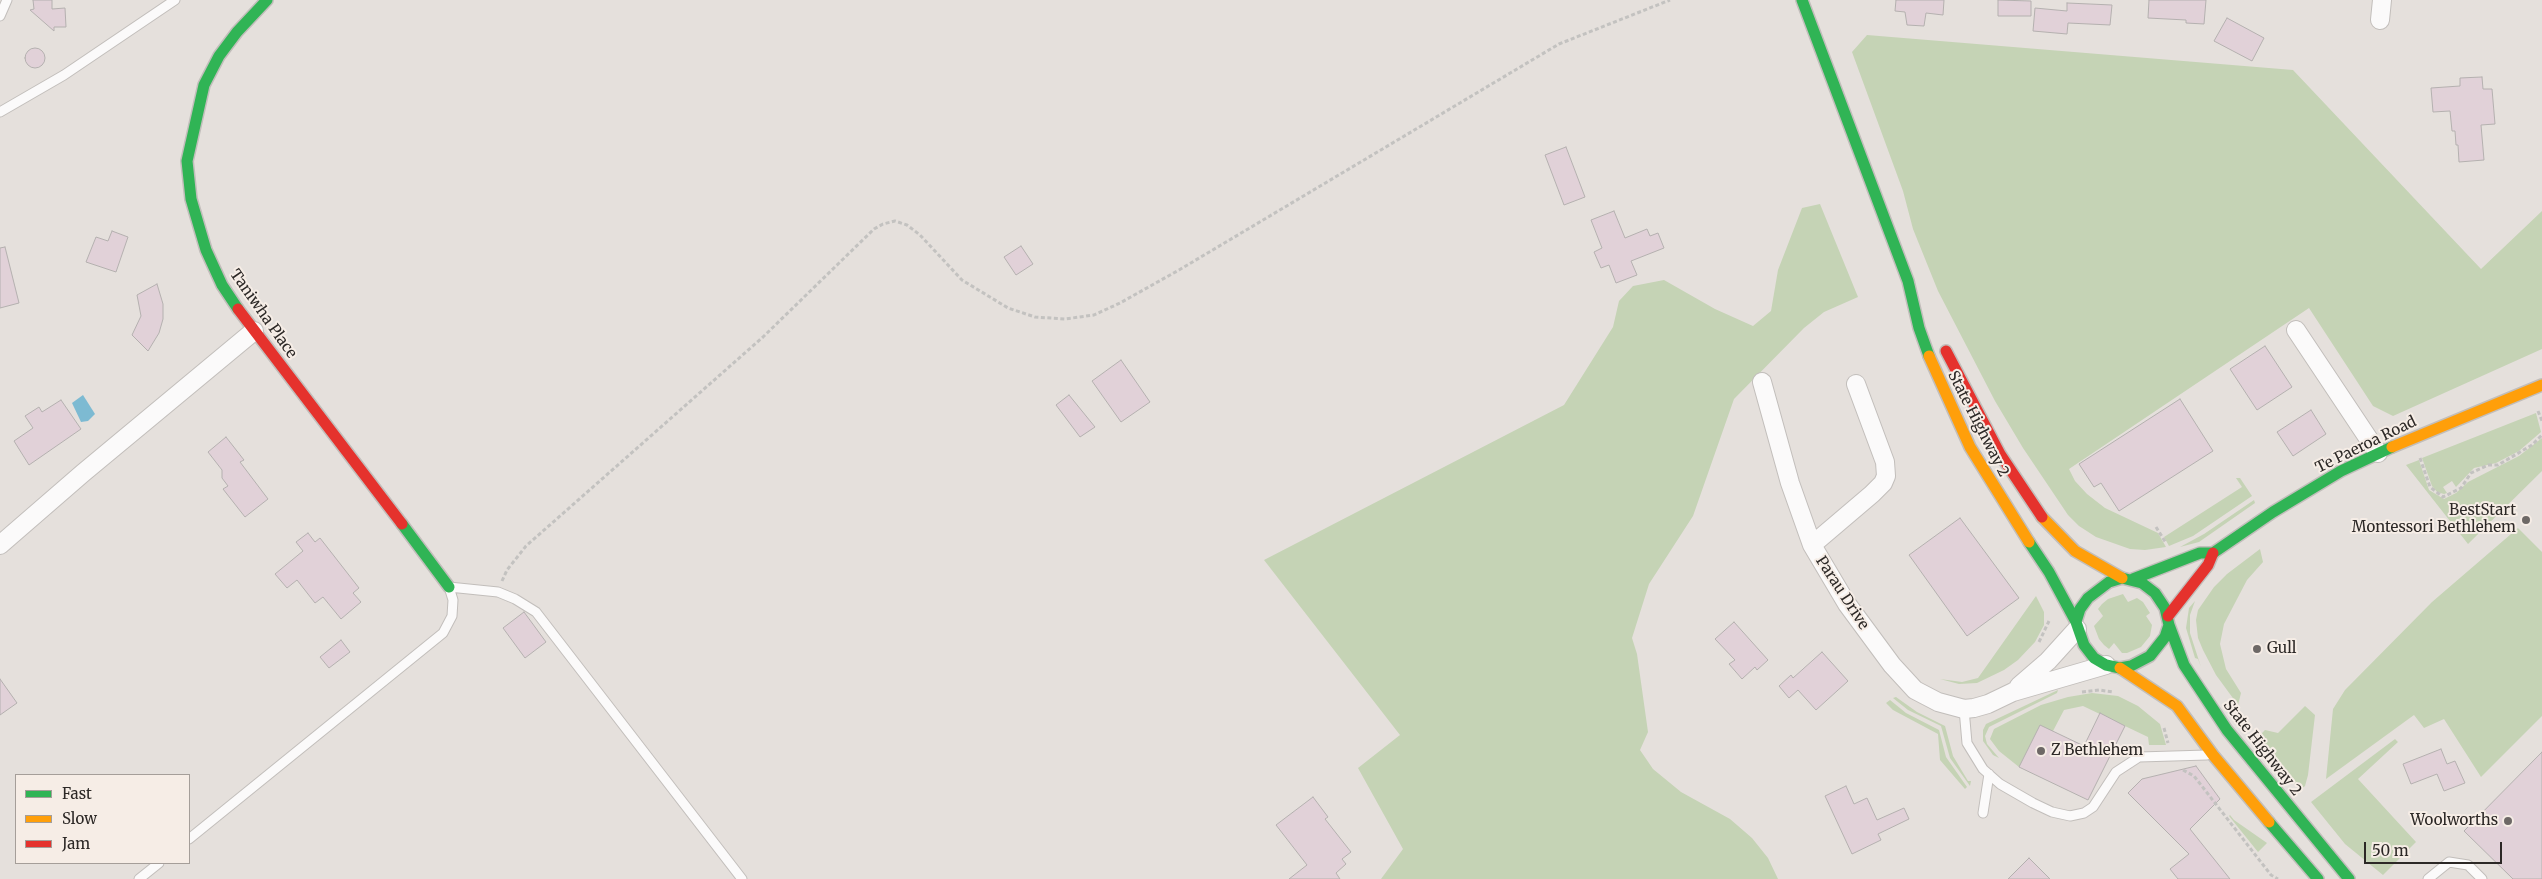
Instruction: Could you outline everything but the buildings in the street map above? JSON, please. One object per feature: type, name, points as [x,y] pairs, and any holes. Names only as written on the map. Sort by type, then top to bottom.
[{"type":"main road","name":"Taniwha Place","points":[[267,0],[237,32],[219,56],[204,85],[187,161],[191,199],[206,250],[222,285],[254,331],[314,407],[449,587]]},
{"type":"main road","name":"State Highway 2","points":[[1802,0],[1908,281],[1919,328],[1935,371],[1970,447],[2003,503],[2049,572],[2076,625]]},
{"type":"main road","name":"State Highway 2","points":[[1908,281],[1927,313]]},
{"type":"main road","name":"State Highway 2","points":[[1940,338],[2000,454],[2045,522],[2075,551],[2128,578]]},
{"type":"main road","name":"Te Paeroa Road","points":[[2128,578],[2200,553],[2213,553],[2307,491],[2378,453],[2542,385]]},
{"type":"main road","name":"Te Paeroa Road","points":[[2168,621],[2208,565],[2213,553]]},
{"type":"main road","points":[[2113,667],[2131,666],[2150,656],[2165,637],[2168,621],[2156,593],[2128,578],[2108,582],[2088,598],[2080,609],[2076,625],[2084,645],[2094,658],[2147,684],[2177,706],[2213,755],[2318,879]]},
{"type":"main road","name":"State Highway 2","points":[[2168,621],[2184,665],[2227,730],[2349,879]]},
{"type":"street","points":[[2380,20],[2382,0]]},
{"type":"street","points":[[2296,330],[2378,453]]},
{"type":"street","points":[[0,545],[134,430],[254,331]]},
{"type":"street","name":"Parau Drive","points":[[1762,382],[1790,483],[1812,545],[1847,604],[1906,681],[1926,698],[1964,709],[1981,707],[2013,692],[2113,667]]},
{"type":"street","points":[[1812,545],[1872,494],[1883,483],[1886,476],[1885,462],[1856,384]]},
{"type":"street","name":"Parau Drive","points":[[2013,692],[2048,661],[2076,625]]},
{"type":"lane","points":[[0,16],[8,0]]},
{"type":"lane","points":[[0,112],[64,75],[175,0]]},
{"type":"lane","points":[[190,837],[443,633],[452,616],[453,600],[449,587],[498,592],[528,606],[547,625],[742,879]]},
{"type":"lane","points":[[1964,709],[1967,743],[1978,764],[1989,774],[2033,803],[2070,816],[2084,813],[2093,806],[2116,772],[2139,757],[2213,755]]},
{"type":"lane","points":[[1983,813],[1989,774]]},
{"type":"lane","points":[[2428,879],[2449,862],[2468,865],[2482,879]]},
{"type":"lane","points":[[139,879],[158,864]]},
{"type":"path","points":[[498,592],[507,570],[526,546],[762,337],[874,229],[883,224],[895,221],[907,225],[920,235],[962,280],[1008,308],[1035,317],[1065,319],[1094,315],[1120,304],[1179,270],[1559,44],[1670,0]]},
{"type":"path","points":[[2538,410],[2542,421]]},
{"type":"path","points":[[2420,458],[2430,487],[2443,497],[2461,488],[2471,473],[2488,464],[2498,465],[2532,445],[2542,435]]},
{"type":"path","points":[[2156,527],[2170,550]]},
{"type":"path","points":[[2074,693],[2099,690],[2120,694]]},
{"type":"path","points":[[2163,723],[2169,745]]},
{"type":"path","points":[[2180,768],[2194,776],[2272,875],[2278,879]]},
{"type":"green space","points":[[1867,35],[2293,70],[2481,269],[2542,211],[2542,349],[2393,416],[2373,406],[2309,308],[2069,469],[2075,481],[2087,494],[2105,508],[2158,533],[2166,547],[2145,550],[2130,549],[2096,537],[2079,526],[2068,515],[2023,448],[1995,401],[1938,291],[1913,229],[1903,191],[1852,52]]},
{"type":"green space","points":[[1820,204],[1858,297],[1824,312],[1804,328],[1734,399],[1693,516],[1649,584],[1632,638],[1637,654],[1648,732],[1640,750],[1653,769],[1681,792],[1730,819],[1752,838],[1768,858],[1778,879],[1381,879],[1403,849],[1358,768],[1400,735],[1264,560],[1564,405],[1613,327],[1619,301],[1633,286],[1664,280],[1715,309],[1753,326],[1771,311],[1778,270],[1802,208]]},
{"type":"green space","points":[[2536,413],[2541,432],[2519,451],[2496,463],[2474,468],[2456,487],[2452,481],[2443,487],[2447,493],[2437,492],[2432,486],[2422,458]]},
{"type":"green space","points":[[2542,438],[2542,471],[2468,544],[2406,465],[2419,460],[2429,490],[2444,499],[2456,493],[2468,482],[2519,456]]},
{"type":"green space","points":[[2236,478],[2240,478],[2252,496],[2193,536],[2169,546],[2164,537],[2242,487]]},
{"type":"green space","points":[[2254,500],[2255,503],[2199,542],[2180,547],[2204,534]]},
{"type":"green space","points":[[2518,528],[2542,552],[2542,716],[2481,777],[2444,719],[2424,728],[2414,715],[2326,779],[2333,709],[2345,690],[2432,602]]},
{"type":"green space","points":[[2260,549],[2263,562],[2247,580],[2224,624],[2220,644],[2226,669],[2241,693],[2238,705],[2216,675],[2203,650],[2198,638],[2196,620],[2198,610],[2214,587],[2227,574]]},
{"type":"green space","points":[[2123,594],[2128,602],[2137,598],[2143,602],[2150,613],[2146,616],[2152,625],[2150,636],[2141,647],[2127,653],[2122,653],[2114,643],[2109,649],[2104,645],[2099,639],[2094,626],[2103,616],[2098,609],[2102,604],[2108,599]]},
{"type":"green space","points":[[2036,596],[2044,612],[2044,625],[2035,642],[2018,660],[2004,670],[1977,683],[1959,684],[1940,679],[1962,682],[1978,678]]},
{"type":"green space","points":[[2195,601],[2190,615],[2190,633],[2201,667],[2198,659],[2195,658],[2186,628],[2189,608]]},
{"type":"green space","points":[[2058,690],[2057,693],[1989,727],[1985,736],[1987,744],[1999,758],[1993,755],[1983,741],[1983,730],[1986,724]]},
{"type":"green space","points":[[2092,693],[2118,696],[2138,706],[2160,724],[2166,745],[2149,745],[2148,737],[2083,706],[2064,710],[2053,731],[2019,767],[1999,751],[1990,739],[1994,729],[2041,705],[2068,697]]},
{"type":"green space","points":[[1896,697],[1917,712],[1945,726],[1953,756],[1968,781],[1971,781],[1970,786],[1950,758],[1941,726],[1908,710],[1893,698]]},
{"type":"green space","points":[[1890,700],[1906,713],[1939,730],[1946,757],[1967,787],[1965,789],[1940,760],[1938,734],[1893,710],[1886,703]]},
{"type":"green space","points":[[2305,706],[2315,715],[2308,775],[2305,786],[2300,790],[2258,737],[2265,730],[2278,733]]},
{"type":"green space","points":[[2395,739],[2398,742],[2358,779],[2416,842],[2383,875],[2345,844],[2311,802]]},
{"type":"green space","points":[[2229,816],[2234,820],[2267,843],[2258,852]]},
{"type":"water","points":[[83,395],[95,414],[88,421],[81,422],[72,403]]},
{"type":"traffic: fast","points":[[238,309],[222,285],[206,250],[191,199],[187,161],[204,85],[219,56],[237,32],[267,0]]},
{"type":"traffic: fast","points":[[1802,0],[1908,281],[1919,328],[1929,356]]},
{"type":"traffic: fast","points":[[2133,579],[2200,553],[2213,553],[2273,512],[2341,471],[2392,447]]},
{"type":"traffic: fast","points":[[402,524],[449,587]]},
{"type":"traffic: fast","points":[[2029,542],[2049,572],[2076,622]]},
{"type":"traffic: fast","points":[[2122,578],[2142,583],[2155,593],[2165,608],[2169,625],[2165,637],[2150,656],[2131,666],[2120,668],[2106,665],[2094,658],[2084,645],[2076,622],[2080,609],[2088,598],[2109,582],[2122,578]]},
{"type":"traffic: fast","points":[[2169,625],[2184,665],[2227,730],[2349,879]]},
{"type":"traffic: fast","points":[[2269,822],[2318,879]]},
{"type":"traffic: slow","points":[[1929,356],[1970,447],[2029,542]]},
{"type":"traffic: slow","points":[[2392,447],[2542,385]]},
{"type":"traffic: slow","points":[[2042,517],[2075,551],[2122,578]]},
{"type":"traffic: slow","points":[[2120,668],[2177,706],[2213,755],[2269,822]]},
{"type":"traffic: jam","points":[[238,309],[402,524]]},
{"type":"traffic: jam","points":[[1946,351],[2000,454],[2042,517]]},
{"type":"traffic: jam","points":[[2168,616],[2208,565],[2213,553]]},
{"type":"place","name":"BestStart Montessori Bethlehem","points":[[2526,520]]},
{"type":"place","name":"Gull","points":[[2257,649]]},
{"type":"place","name":"Z Bethlehem","points":[[2041,751]]},
{"type":"place","name":"Woolworths","points":[[2508,821]]}]
